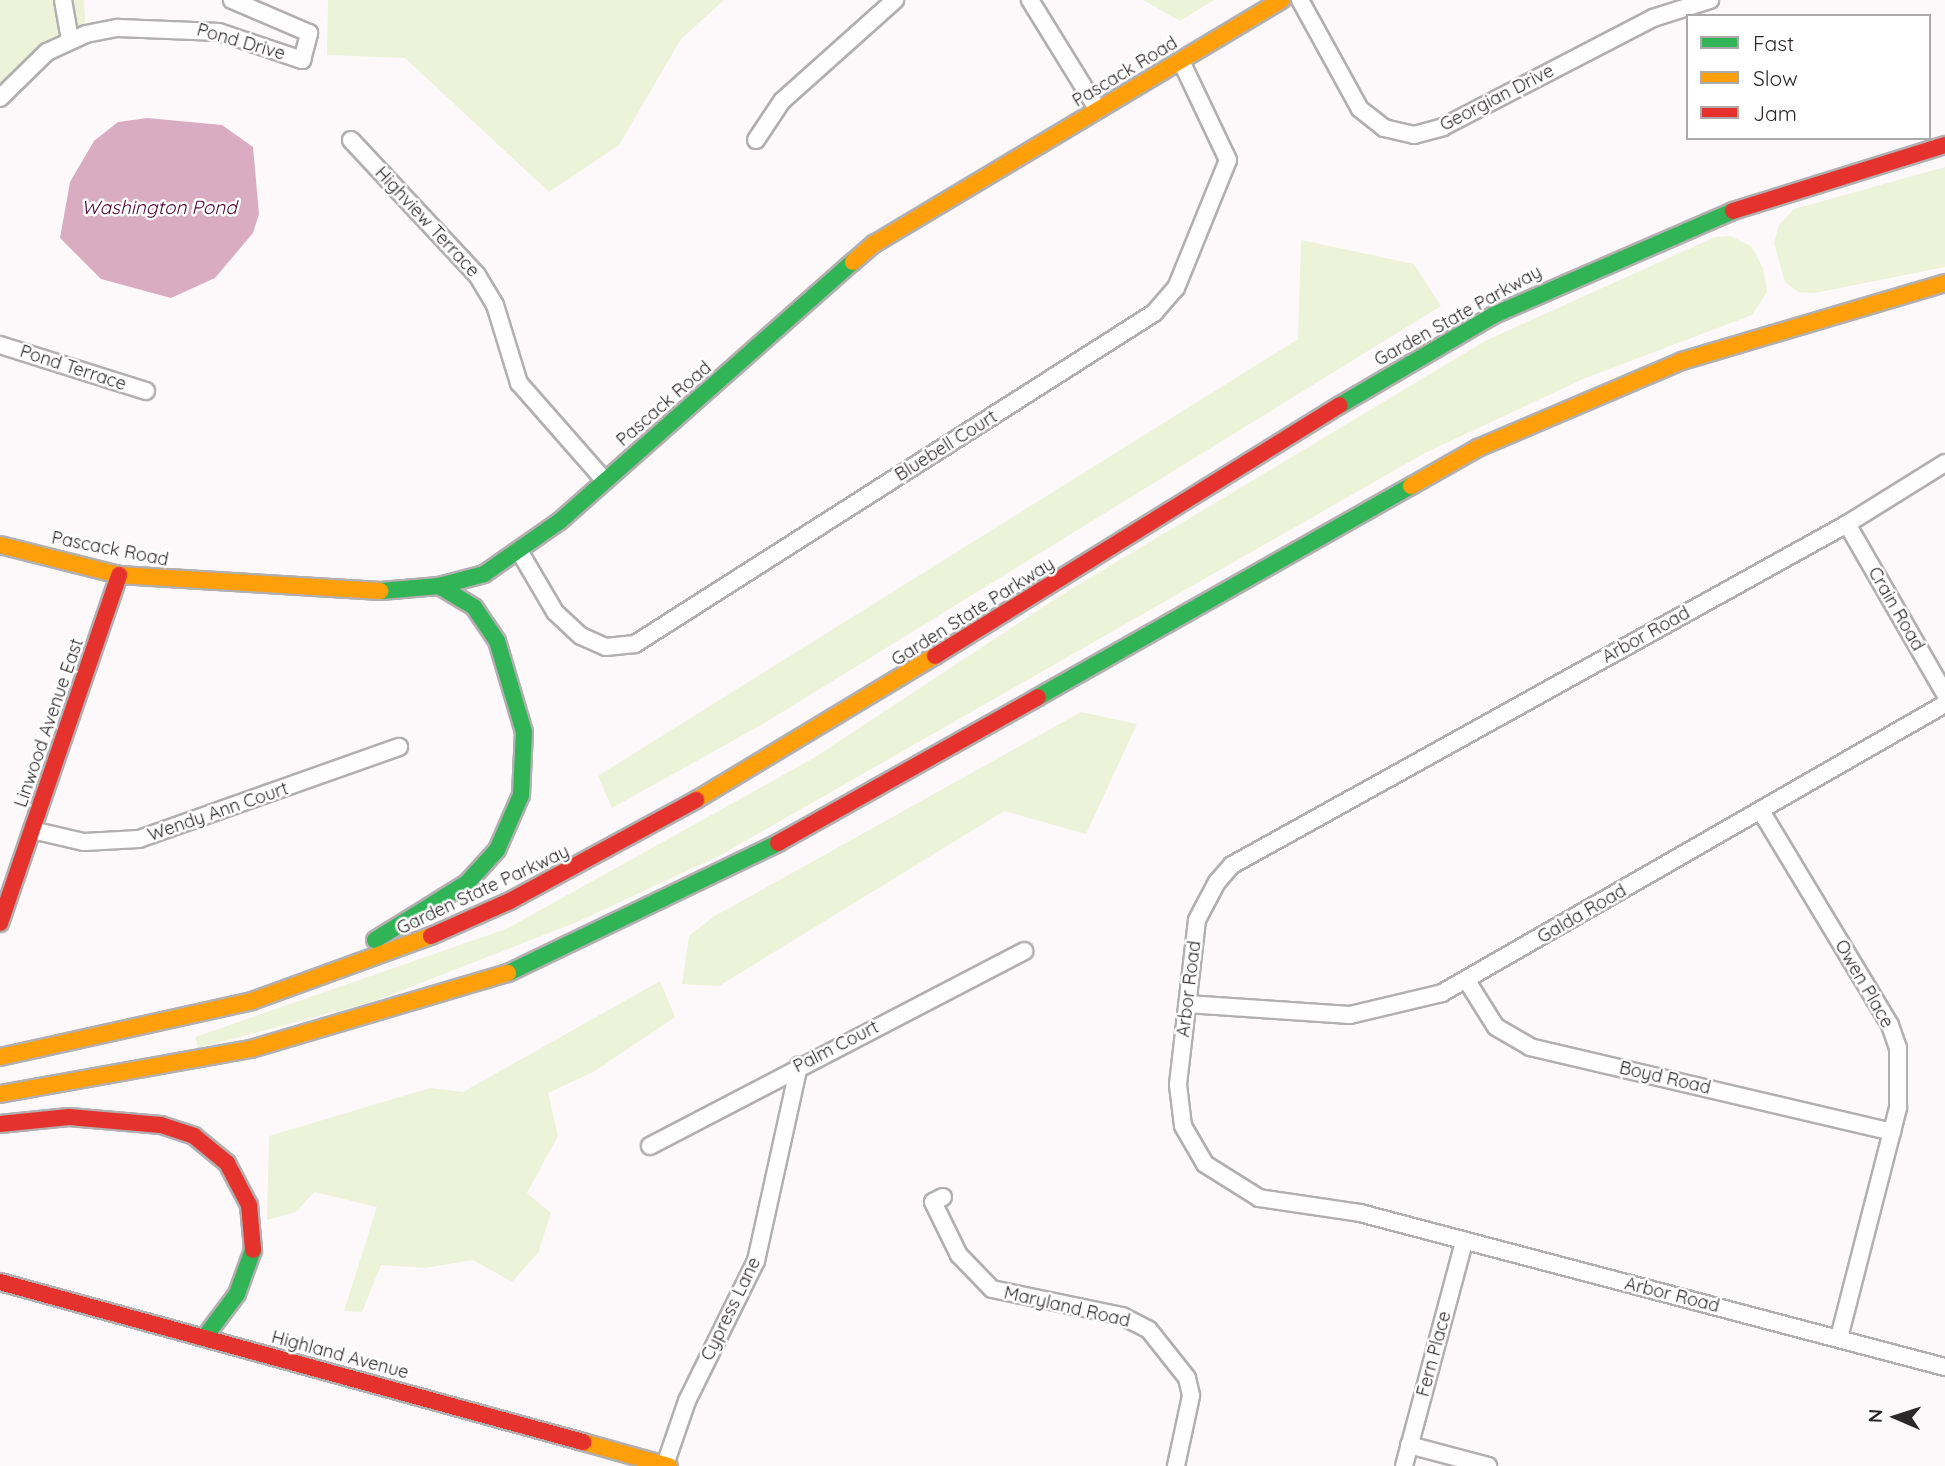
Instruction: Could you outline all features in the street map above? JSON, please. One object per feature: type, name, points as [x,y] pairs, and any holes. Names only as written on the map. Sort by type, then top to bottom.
[{"type":"main road","name":"Pascack Road","points":[[0,545],[119,575],[354,591],[439,586],[484,574],[521,554],[874,244],[1282,0]]},
{"type":"main road","name":"Garden State Parkway","points":[[0,1057],[199,1016],[408,946],[612,850],[829,724],[1396,370],[1531,296],[1729,211],[1945,143]]},
{"type":"main road","points":[[148,1087],[369,1030],[435,1009],[496,978],[651,911],[748,860],[1478,449],[1695,357],[1945,283]]},
{"type":"main road","name":"Linwood Avenue East","points":[[0,923],[119,575]]},
{"type":"main road","points":[[199,1016],[415,919],[467,883],[502,841],[524,774],[520,710],[489,625],[474,607],[439,586]]},
{"type":"main road","points":[[0,1094],[251,1049],[496,978]]},
{"type":"main road","points":[[0,1113],[77,1101]]},
{"type":"main road","points":[[0,1124],[69,1117],[161,1125],[194,1136],[227,1163],[249,1205],[253,1249],[237,1294],[204,1338]]},
{"type":"main road","name":"Highland Avenue","points":[[0,1282],[667,1465]]},
{"type":"street","points":[[63,0],[70,39]]},
{"type":"street","name":"Pond Drive","points":[[0,98],[26,68],[70,39],[118,28],[187,27],[250,41],[302,60],[309,33],[232,0]]},
{"type":"street","points":[[756,140],[782,101],[895,0]]},
{"type":"street","points":[[1030,0],[1098,110]]},
{"type":"street","name":"Georgian Drive","points":[[1300,0],[1360,109],[1384,128],[1413,135],[1443,127],[1653,18],[1710,0]]},
{"type":"street","name":"Bluebell Court","points":[[521,554],[555,612],[580,636],[606,648],[635,644],[1154,313],[1175,288],[1228,160],[1181,61]]},
{"type":"street","name":"Highview Terrace","points":[[351,140],[482,282],[495,304],[519,383],[605,481]]},
{"type":"street","name":"Pond Terrace","points":[[0,345],[146,391]]},
{"type":"street","name":"Arbor Road","points":[[1945,463],[1847,524],[1249,853],[1205,901],[1197,920],[1178,1105],[1192,1146],[1219,1177],[1259,1198],[1360,1213],[1945,1367]]},
{"type":"street","name":"Crain Road","points":[[1847,524],[1945,694]]},
{"type":"street","name":"Galda Road","points":[[1187,1004],[1350,1015],[1417,1003],[1467,981],[1945,704]]},
{"type":"street","name":"Wendy Ann Court","points":[[32,830],[84,842],[149,837],[399,747]]},
{"type":"street","name":"Owen Place","points":[[1760,811],[1890,1025],[1900,1067],[1892,1132],[1839,1338]]},
{"type":"street","name":"Palm Court","points":[[650,1146],[1024,951]]},
{"type":"street","name":"Boyd Road","points":[[1467,981],[1496,1027],[1530,1047],[1892,1132]]},
{"type":"street","name":"Cypress Lane","points":[[667,1465],[687,1401],[756,1261],[799,1066]]},
{"type":"street","name":"Maryland Road","points":[[943,1197],[933,1202],[959,1255],[992,1289],[1122,1316],[1149,1330],[1183,1371],[1191,1396],[1176,1466]]},
{"type":"street","name":"Fern Place","points":[[1404,1466],[1464,1242]]},
{"type":"street","points":[[1409,1446],[1488,1466]]},
{"type":"green space","points":[[0,0],[84,0],[86,34],[9,85],[0,82]]},
{"type":"green space","points":[[328,0],[724,0],[681,39],[619,145],[549,192],[405,58],[327,55]]},
{"type":"green space","points":[[1143,0],[1214,0],[1180,21]]},
{"type":"green space","points":[[1945,167],[1945,267],[1815,293],[1798,292],[1785,282],[1774,243],[1779,225],[1794,209]]},
{"type":"green space","points":[[1730,236],[1751,246],[1763,268],[1767,292],[1752,315],[1583,379],[1425,453],[719,856],[577,922],[372,1002],[198,1048],[195,1037],[506,929],[812,759],[1063,594],[1485,341],[1715,237]]},
{"type":"green space","points":[[1301,240],[1414,264],[1441,306],[761,725],[612,808],[598,776],[1298,339]]},
{"type":"green space","points":[[1081,712],[1137,724],[1086,834],[1004,811],[719,986],[682,984],[689,936],[713,917]]},
{"type":"green space","points":[[660,981],[675,1017],[595,1071],[548,1093],[558,1136],[527,1193],[551,1213],[538,1253],[512,1282],[473,1260],[425,1268],[381,1265],[362,1312],[344,1311],[377,1207],[314,1192],[296,1212],[267,1220],[269,1136],[430,1088],[463,1092]]},
{"type":"water","name":"Washington Pond","points":[[147,118],[222,125],[253,147],[259,214],[253,233],[215,278],[171,298],[101,279],[60,238],[70,182],[94,141],[118,122]]},
{"type":"traffic: fast","points":[[1340,405],[1494,315],[1733,211]]},
{"type":"traffic: fast","points":[[381,591],[439,586],[484,574],[560,521],[853,262]]},
{"type":"traffic: fast","points":[[1038,697],[1411,486]]},
{"type":"traffic: fast","points":[[375,940],[467,883],[497,850],[521,795],[524,732],[497,641],[474,607],[439,586]]},
{"type":"traffic: fast","points":[[508,973],[778,843]]},
{"type":"traffic: fast","points":[[204,1338],[237,1294],[253,1250]]},
{"type":"traffic: slow","points":[[853,262],[874,244],[1282,0]]},
{"type":"traffic: slow","points":[[1411,486],[1478,448],[1682,361],[1945,283]]},
{"type":"traffic: slow","points":[[0,545],[119,575],[381,591]]},
{"type":"traffic: slow","points":[[696,800],[935,656]]},
{"type":"traffic: slow","points":[[0,1057],[252,1001],[431,936]]},
{"type":"traffic: slow","points":[[0,1094],[251,1049],[508,973]]},
{"type":"traffic: slow","points":[[583,1442],[669,1466]]},
{"type":"traffic: jam","points":[[1733,211],[1945,145]]},
{"type":"traffic: jam","points":[[935,656],[1340,405]]},
{"type":"traffic: jam","points":[[0,923],[119,575]]},
{"type":"traffic: jam","points":[[778,843],[1038,697]]},
{"type":"traffic: jam","points":[[431,936],[510,901],[696,800]]},
{"type":"traffic: jam","points":[[0,1124],[69,1117],[161,1125],[194,1136],[227,1163],[249,1205],[253,1250]]},
{"type":"traffic: jam","points":[[0,1282],[583,1442]]}]
